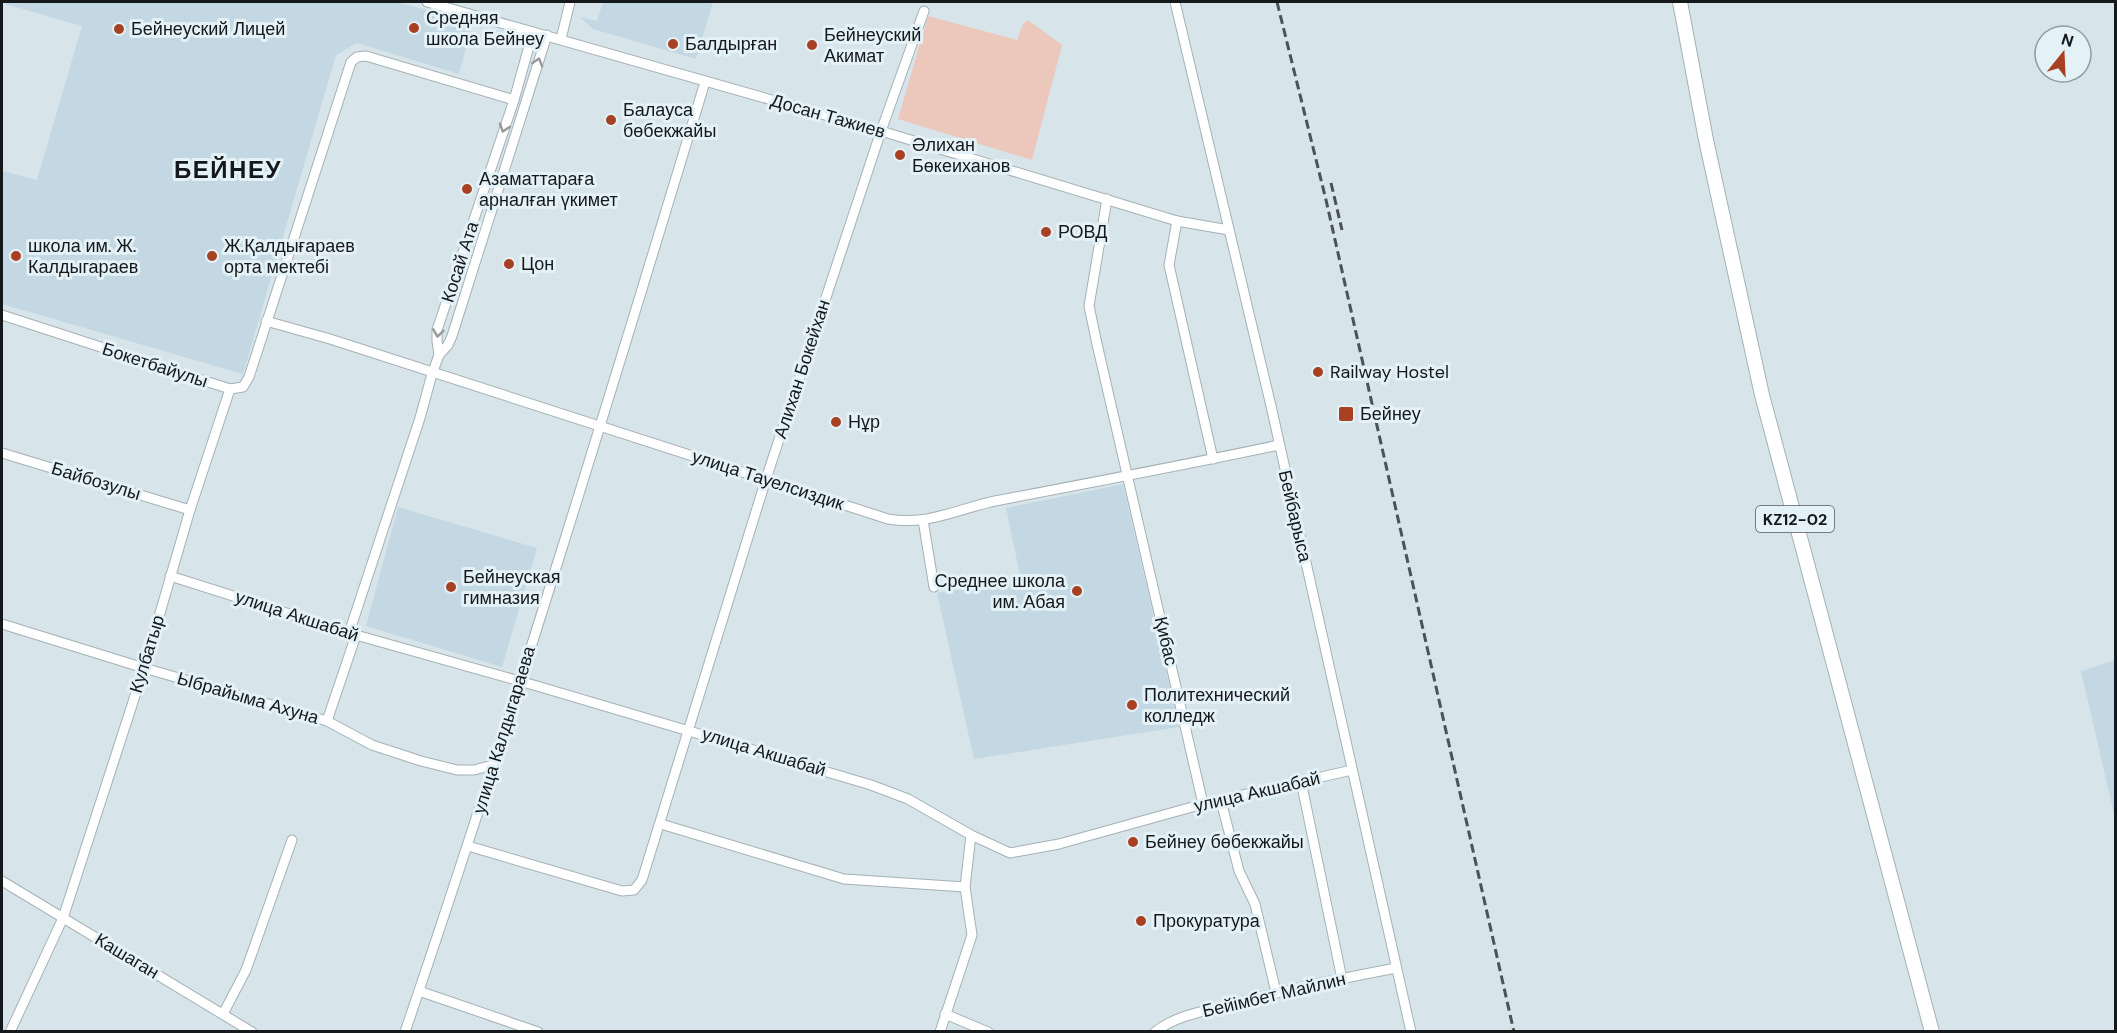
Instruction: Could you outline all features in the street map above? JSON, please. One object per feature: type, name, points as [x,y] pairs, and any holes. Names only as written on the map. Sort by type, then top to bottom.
[{"type":"highway","name":"KZ12-02","points":[[1680,2],[1706,140],[1762,395],[1932,1032]]},
{"type":"street","name":"Досан Тажиев","points":[[427,2],[881,131],[1177,221],[1229,230]]},
{"type":"street","points":[[561,39],[570,2]]},
{"type":"street","name":"Бейбарыса","points":[[1175,2],[1279,445],[1411,1032]]},
{"type":"street","name":"Алихан Бокейхан","points":[[468,846],[622,891],[634,890],[642,880],[766,478],[881,131],[924,11]]},
{"type":"street","name":"Косай Ата","points":[[439,355],[436,342],[438,330],[514,100],[533,32]]},
{"type":"street","name":"Косай Ата","points":[[327,721],[432,374],[439,355],[452,336],[547,35]]},
{"type":"street","name":"Бокетбайулы","points":[[2,315],[230,390],[243,387],[249,377],[351,62],[357,57],[366,56],[514,100]]},
{"type":"street","name":"улица Калдыгараева","points":[[405,1032],[468,846],[705,82]]},
{"type":"street","name":"Қибас","points":[[1107,199],[1089,306],[1203,804]]},
{"type":"street","points":[[1177,221],[1169,265],[1213,459]]},
{"type":"street","points":[[472,227],[485,231]]},
{"type":"street","name":"улица Тауелсиздик","points":[[266,321],[330,339],[432,374],[766,478],[888,519],[905,522],[923,520],[992,502],[1128,477],[1279,445]]},
{"type":"street","name":"Кулбатыр","points":[[10,1032],[63,918],[144,668],[190,510],[230,390]]},
{"type":"street","name":"Байбозулы","points":[[2,453],[190,510]]},
{"type":"street","points":[[923,520],[934,587]]},
{"type":"street","name":"улица Акшабай","points":[[170,576],[353,634],[689,730],[871,785],[908,799],[971,835],[1010,853],[1059,844],[1203,804],[1352,770]]},
{"type":"street","name":"Ыбрайыма Ахуна","points":[[2,624],[327,721],[372,746],[421,761],[458,770],[474,770],[493,765]]},
{"type":"street","points":[[1300,781],[1342,978]]},
{"type":"street","points":[[1221,801],[1239,871],[1256,904],[1276,992]]},
{"type":"street","points":[[661,824],[844,879],[965,887]]},
{"type":"street","points":[[940,1032],[972,935],[965,887],[971,835]]},
{"type":"street","points":[[223,1014],[246,970],[292,840]]},
{"type":"street","name":"Кашаган","points":[[2,880],[252,1032]]},
{"type":"street","name":"Бейімбет Майлин","points":[[1155,1032],[1182,1017],[1276,992],[1396,968]]},
{"type":"street","points":[[419,991],[538,1032]]},
{"type":"street","points":[[945,1014],[988,1032]]},
{"type":"shaded area","points":[[5,2],[397,2],[473,22],[459,74],[357,43],[336,55],[243,374],[2,304],[3,171],[37,180],[82,26],[5,4]]},
{"type":"shaded area","name":"Балдырған","points":[[603,2],[713,2],[696,59],[593,29],[580,17],[597,21]]},
{"type":"shaded area","points":[[928,16],[1017,40],[1023,24],[1028,20],[1062,45],[1032,160],[898,119]]},
{"type":"shaded area","points":[[1123,484],[1179,727],[974,759],[937,593],[1021,580],[1006,508]]},
{"type":"shaded area","name":"Бейнеуская гимназия","points":[[398,507],[537,548],[502,667],[366,626]]},
{"type":"shaded area","points":[[2116,660],[2115,818],[2081,671]]},
{"type":"railway","points":[[1277,2],[1326,200],[1514,1032]]},
{"type":"railway","points":[[1331,183],[1342,230]]},
{"type":"place","name":"Средняя школа Бейнеу","points":[[414,28]]},
{"type":"place","name":"Бейнеуский Лицей","points":[[119,29]]},
{"type":"place","name":"Балдырған","points":[[673,44]]},
{"type":"place","name":"Бейнеуский Акимат","points":[[812,45]]},
{"type":"place","name":"Балауса бөбекжайы","points":[[611,120]]},
{"type":"place","name":"Әлихан Бөкеиханов","points":[[900,155]]},
{"type":"place","name":"Азаматтараға арналған үкимет","points":[[467,189]]},
{"type":"place","name":"РОВД","points":[[1046,232]]},
{"type":"place","name":"школа им. Ж. Калдыгараев","points":[[16,256]]},
{"type":"place","name":"Ж.Қалдығараев орта мектебі","points":[[212,256]]},
{"type":"place","name":"Цон","points":[[509,264]]},
{"type":"place","name":"Railway Hostel","points":[[1318,372]]},
{"type":"place","name":"Бейнеу","points":[[1346,414]]},
{"type":"place","name":"Нұр","points":[[836,422]]},
{"type":"place","name":"Бейнеуская гимназия","points":[[451,587]]},
{"type":"place","name":"Среднее школа им. Абая","points":[[1077,591]]},
{"type":"place","name":"Политехнический колледж","points":[[1132,705]]},
{"type":"place","name":"Бейнеу бөбекжайы","points":[[1133,842]]},
{"type":"place","name":"Прокуратура","points":[[1141,921]]},
{"type":"district","name":"БЕЙНЕУ","points":[[228,170]]}]
